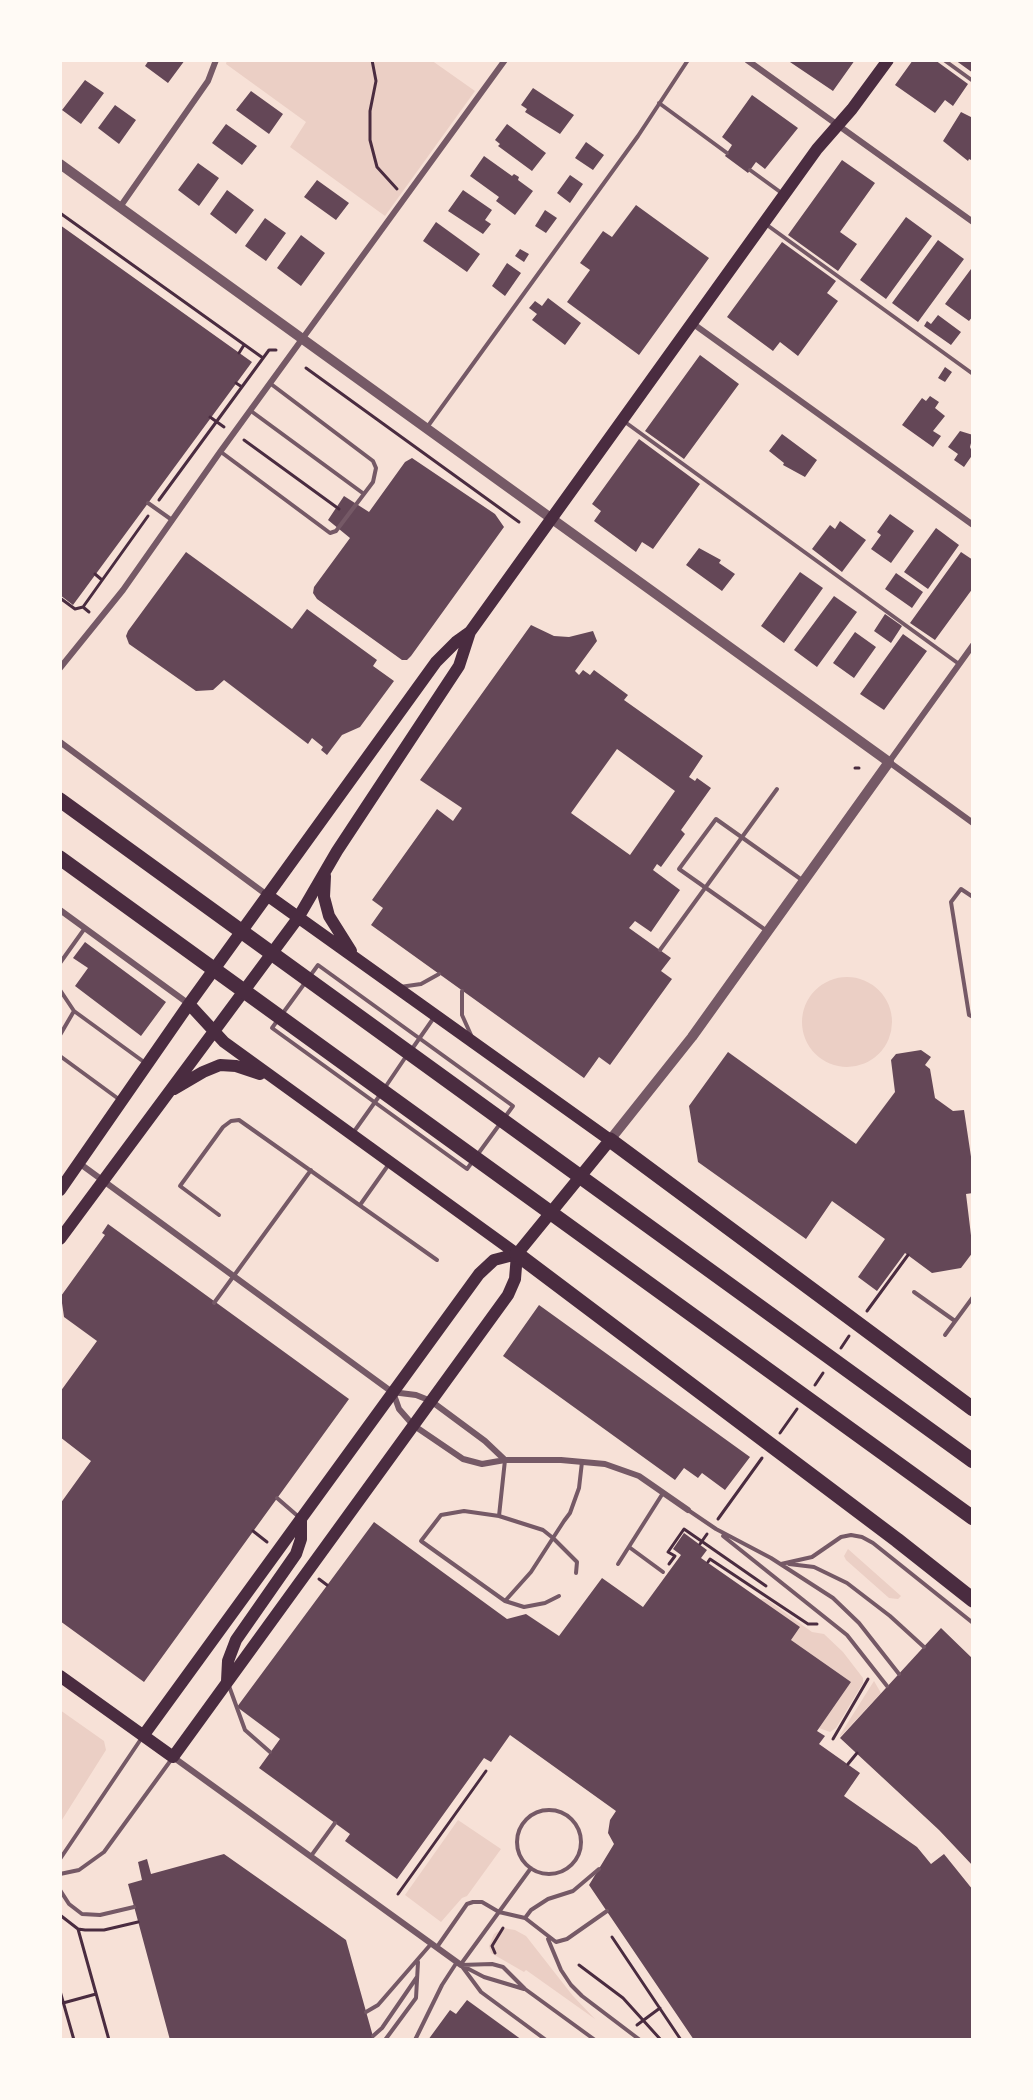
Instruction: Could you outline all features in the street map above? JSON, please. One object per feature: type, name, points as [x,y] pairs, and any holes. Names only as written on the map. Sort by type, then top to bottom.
[{"type":"highway","points":[[60,800],[973,1461]]},
{"type":"highway","points":[[60,858],[973,1518]]},
{"type":"highway","points":[[610,1140],[973,1408]]},
{"type":"highway","points":[[517,1254],[922,1559],[973,1600]]},
{"type":"main road","points":[[60,1190],[189,1004],[436,662],[470,632],[784,195],[888,60]]},
{"type":"main road","points":[[60,1239],[298,918],[325,871],[459,666],[466,651],[470,632]]},
{"type":"main road","points":[[325,871],[324,897],[329,916],[362,963]]},
{"type":"main road","points":[[60,1676],[172,1757],[508,1295],[515,1279],[517,1254],[610,1140],[267,896]]},
{"type":"main road","points":[[189,1004],[214,1033],[517,1254]]},
{"type":"main road","points":[[167,1094],[203,1072],[220,1065],[243,1068],[281,1084]]},
{"type":"main road","points":[[143,1736],[483,1268],[500,1257],[517,1254]]},
{"type":"main road","points":[[227,1681],[228,1661],[237,1640],[296,1554],[301,1539],[301,1518]]},
{"type":"street","points":[[120,207],[208,81],[216,60]]},
{"type":"street","points":[[60,668],[123,590],[220,452],[506,60]]},
{"type":"street","points":[[747,60],[973,222]]},
{"type":"street","points":[[60,164],[973,823]]},
{"type":"street","points":[[692,323],[973,525]]},
{"type":"street","points":[[610,1140],[692,1037],[973,645]]},
{"type":"street","points":[[60,742],[267,896]]},
{"type":"street","points":[[60,910],[189,1004]]},
{"type":"street","points":[[79,1163],[393,1392],[408,1393],[430,1401],[485,1441],[505,1460]]},
{"type":"street","points":[[393,1392],[399,1409],[413,1425],[463,1459],[482,1464],[505,1460],[582,1461],[604,1464],[631,1472],[688,1510]]},
{"type":"street","points":[[172,1757],[459,1964]]},
{"type":"lane","points":[[426,428],[638,136],[688,60]]},
{"type":"lane","points":[[944,60],[973,81]]},
{"type":"lane","points":[[659,103],[727,153]]},
{"type":"lane","points":[[750,170],[784,195]]},
{"type":"lane","points":[[764,223],[973,374]]},
{"type":"lane","points":[[220,452],[330,533],[336,531],[373,482],[376,468],[373,461],[271,384]]},
{"type":"lane","points":[[251,411],[364,494]]},
{"type":"lane","points":[[622,420],[959,664]]},
{"type":"lane","points":[[148,502],[172,521]]},
{"type":"lane","points":[[660,950],[777,789]]},
{"type":"lane","points":[[767,932],[679,869],[716,819],[803,881]]},
{"type":"lane","points":[[973,897],[961,889],[951,902],[969,1015],[973,1017]]},
{"type":"lane","points":[[60,963],[85,928]]},
{"type":"lane","points":[[318,965],[419,1038],[513,1106],[467,1169],[273,1028],[318,965]]},
{"type":"lane","points":[[394,986],[421,984],[439,974]]},
{"type":"lane","points":[[60,990],[74,1011],[147,1065]]},
{"type":"lane","points":[[462,991],[462,1015],[478,1046]]},
{"type":"lane","points":[[60,1035],[74,1011]]},
{"type":"lane","points":[[351,1135],[435,1015]]},
{"type":"lane","points":[[60,1053],[60,1056],[123,1102]]},
{"type":"lane","points":[[219,1215],[180,1186],[231,1121],[244,1122],[437,1260]]},
{"type":"lane","points":[[360,1205],[390,1163]]},
{"type":"lane","points":[[214,1303],[310,1170]]},
{"type":"lane","points":[[914,1292],[955,1321]]},
{"type":"lane","points":[[945,1335],[973,1297]]},
{"type":"lane","points":[[499,1516],[505,1460]]},
{"type":"lane","points":[[505,1601],[531,1572],[577,1497],[582,1461]]},
{"type":"lane","points":[[618,1564],[663,1493]]},
{"type":"lane","points":[[277,1498],[301,1518]]},
{"type":"lane","points":[[688,1510],[716,1529],[847,1635],[887,1686]]},
{"type":"lane","points":[[560,1596],[545,1603],[525,1606],[505,1601],[421,1541],[441,1515],[464,1511],[499,1516],[543,1530],[577,1563],[576,1573]]},
{"type":"lane","points":[[716,1529],[780,1564],[847,1610],[898,1674]]},
{"type":"lane","points":[[780,1564],[812,1557],[841,1537],[851,1534],[862,1537],[973,1623]]},
{"type":"lane","points":[[629,1547],[663,1572]]},
{"type":"lane","points":[[780,1564],[814,1567],[838,1577],[890,1616],[924,1647]]},
{"type":"lane","points":[[227,1681],[245,1730],[270,1752]]},
{"type":"lane","points":[[60,1859],[143,1736]]},
{"type":"lane","points":[[60,1874],[79,1870],[104,1852],[172,1757]]},
{"type":"lane","points":[[549,1809],[560,1811],[573,1820],[579,1829],[581,1844],[574,1863],[556,1873],[545,1874],[531,1868],[521,1857],[517,1843],[520,1828],[526,1820],[539,1811],[549,1809]]},
{"type":"lane","points":[[311,1857],[335,1823]]},
{"type":"lane","points":[[415,2040],[442,1985],[531,1868]]},
{"type":"lane","points":[[525,1918],[531,1910],[548,1899],[573,1891],[599,1869]]},
{"type":"lane","points":[[60,1890],[69,1904],[82,1914],[107,1914],[134,1907]]},
{"type":"lane","points":[[366,2012],[378,2005],[398,1978],[434,1946],[467,1904],[482,1902],[499,1912],[525,1918],[556,1942],[567,1939],[607,1911]]},
{"type":"lane","points":[[548,1938],[561,1970],[571,1985],[640,2040]]},
{"type":"lane","points":[[385,2040],[416,1998],[418,1961]]},
{"type":"lane","points":[[459,1964],[484,1977],[525,1989]]},
{"type":"lane","points":[[459,1964],[498,1965],[513,1975],[525,1989],[596,2040]]},
{"type":"lane","points":[[459,1964],[481,1992],[546,2040]]},
{"type":"lane","points":[[373,2036],[382,2028],[418,1975]]},
{"type":"path","points":[[372,60],[376,81],[370,111],[373,153],[377,167],[390,183],[406,196]]},
{"type":"path","points":[[60,213],[263,358]]},
{"type":"path","points":[[239,352],[244,345]]},
{"type":"path","points":[[60,598],[75,609],[82,607],[269,350],[276,350]]},
{"type":"path","points":[[306,368],[519,522]]},
{"type":"path","points":[[236,383],[242,387]]},
{"type":"path","points":[[210,417],[228,429]]},
{"type":"path","points":[[244,440],[348,515]]},
{"type":"path","points":[[95,574],[102,580]]},
{"type":"path","points":[[82,607],[89,612]]},
{"type":"path","points":[[668,1565],[675,1556],[668,1552],[684,1529],[766,1586]]},
{"type":"path","points":[[708,1562],[710,1559],[754,1593],[763,1592],[808,1624],[817,1624]]},
{"type":"path","points":[[808,1617],[824,1630]]},
{"type":"path","points":[[833,1739],[868,1682],[863,1672]]},
{"type":"path","points":[[848,1764],[857,1754]]},
{"type":"path","points":[[398,1894],[486,1771]]},
{"type":"path","points":[[502,1957],[492,1949],[503,1928]]},
{"type":"path","points":[[78,1929],[109,2040]]},
{"type":"path","points":[[612,1937],[681,2040]]},
{"type":"path","points":[[579,1965],[611,1987],[644,2019],[661,2040]]},
{"type":"path","points":[[60,1991],[74,2040]]},
{"type":"path","points":[[63,2003],[96,1994]]},
{"type":"path","points":[[635,2026],[660,2008]]},
{"type":"shaded area","points":[[227,60],[431,60],[475,91],[385,216],[290,147],[306,122],[226,64]]},
{"type":"shaded area","points":[[847,977],[864,980],[879,990],[889,1005],[892,1022],[889,1039],[879,1054],[864,1064],[847,1067],[830,1064],[815,1054],[805,1039],[802,1022],[805,1005],[815,990],[830,980]]},
{"type":"shaded area","points":[[848,1549],[901,1596],[898,1599],[889,1598],[846,1560],[844,1556]]},
{"type":"shaded area","points":[[760,1599],[766,1599],[812,1632],[824,1634],[843,1652],[863,1678],[863,1683],[836,1728],[830,1732],[819,1728],[851,1682],[791,1640],[800,1627]]},
{"type":"shaded area","points":[[874,1681],[881,1693],[840,1737],[840,1735]]},
{"type":"shaded area","points":[[60,1710],[104,1741],[106,1750],[60,1823]]},
{"type":"shaded area","points":[[458,1820],[501,1849],[467,1896],[462,1898],[441,1922],[405,1895]]},
{"type":"shaded area","points":[[503,1928],[515,1930],[526,1936],[573,1996],[595,2019],[526,1970],[524,1972],[491,1953],[489,1946],[494,1934]]},
{"type":"building","points":[[149,60],[185,60],[168,83],[145,66]]},
{"type":"building","points":[[787,60],[855,60],[833,91]]},
{"type":"building","points":[[913,60],[935,60],[968,84],[953,106],[945,100],[935,113],[895,85]]},
{"type":"building","points":[[955,60],[973,60],[973,73]]},
{"type":"building","points":[[85,80],[104,93],[81,124],[62,110]]},
{"type":"building","points":[[533,88],[574,115],[560,134],[525,112],[527,109],[521,105]]},
{"type":"building","points":[[251,91],[283,114],[269,134],[236,110]]},
{"type":"building","points":[[752,95],[798,128],[765,169],[756,162],[748,173],[725,156],[732,145],[722,137]]},
{"type":"building","points":[[115,105],[136,120],[119,144],[98,128]]},
{"type":"building","points":[[961,112],[973,118],[973,161],[969,159],[968,161],[943,141]]},
{"type":"building","points":[[226,124],[257,146],[242,165],[212,143]]},
{"type":"building","points":[[507,124],[546,153],[532,171],[498,146],[500,144],[495,140]]},
{"type":"building","points":[[586,142],[604,155],[593,170],[575,158]]},
{"type":"building","points":[[484,156],[512,176],[514,174],[519,177],[518,180],[533,191],[515,215],[496,201],[499,197],[470,176]]},
{"type":"building","points":[[842,160],[875,183],[840,232],[857,244],[838,271],[788,235]]},
{"type":"building","points":[[198,163],[219,178],[199,206],[178,190]]},
{"type":"building","points":[[570,175],[583,184],[570,203],[557,193]]},
{"type":"building","points":[[317,180],[349,203],[336,220],[304,197]]},
{"type":"building","points":[[227,190],[254,210],[236,234],[210,214]]},
{"type":"building","points":[[463,190],[492,210],[485,220],[491,224],[483,234],[448,211]]},
{"type":"building","points":[[636,205],[709,258],[639,355],[567,302],[590,270],[580,263],[603,231],[612,237]]},
{"type":"building","points":[[545,210],[557,218],[546,233],[535,226]]},
{"type":"building","points":[[906,217],[932,236],[886,299],[860,280]]},
{"type":"building","points":[[265,218],[286,233],[266,261],[245,246]]},
{"type":"building","points":[[436,222],[480,254],[467,272],[423,241]]},
{"type":"building","points":[[60,225],[252,362],[73,605],[60,595]]},
{"type":"building","points":[[301,235],[325,253],[301,286],[277,268]]},
{"type":"building","points":[[938,240],[964,259],[918,322],[892,303]]},
{"type":"building","points":[[782,242],[836,281],[827,293],[838,301],[798,356],[780,342],[773,351],[727,317]]},
{"type":"building","points":[[520,249],[529,254],[524,262],[515,256]]},
{"type":"building","points":[[507,263],[521,273],[505,296],[492,286]]},
{"type":"building","points":[[971,269],[973,270],[973,316],[969,321],[945,304]]},
{"type":"building","points":[[548,298],[581,323],[565,345],[532,320],[537,314],[529,308],[535,301],[542,306]]},
{"type":"building","points":[[938,315],[961,332],[951,345],[924,326],[927,321],[931,324]]},
{"type":"building","points":[[700,355],[739,384],[684,459],[645,431]]},
{"type":"building","points":[[945,367],[952,372],[945,382],[938,378]]},
{"type":"building","points":[[930,396],[939,402],[935,408],[945,416],[933,431],[941,436],[933,447],[902,425],[922,398],[926,401]]},
{"type":"building","points":[[960,431],[973,435],[970,447],[973,454],[964,467],[954,460],[958,454],[948,447]]},
{"type":"building","points":[[782,434],[817,460],[805,477],[783,465],[784,463],[769,451]]},
{"type":"building","points":[[639,439],[700,484],[653,549],[642,542],[636,552],[594,521],[601,511],[592,504]]},
{"type":"building","points":[[412,458],[495,514],[504,527],[411,656],[407,660],[402,660],[317,599],[313,593],[314,587],[350,538],[328,520],[344,496],[369,512],[405,462]]},
{"type":"building","points":[[890,514],[914,531],[891,563],[871,549],[881,535],[877,532]]},
{"type":"building","points":[[840,521],[866,540],[842,572],[812,549],[830,525],[835,529]]},
{"type":"building","points":[[936,528],[959,545],[928,589],[904,572]]},
{"type":"building","points":[[699,548],[721,560],[719,563],[735,574],[722,591],[686,565]]},
{"type":"building","points":[[186,552],[292,629],[307,609],[377,660],[373,666],[394,681],[360,727],[342,735],[327,755],[321,750],[323,747],[312,738],[308,744],[224,680],[213,690],[196,691],[129,644],[126,636],[128,631]]},
{"type":"building","points":[[961,552],[973,560],[973,588],[935,640],[910,623]]},
{"type":"building","points":[[800,572],[823,588],[784,643],[761,626]]},
{"type":"building","points":[[896,573],[923,592],[912,608],[885,589]]},
{"type":"building","points":[[834,596],[857,612],[817,667],[794,650]]},
{"type":"building","points":[[885,614],[902,626],[891,643],[874,631]]},
{"type":"building","points":[[531,625],[554,636],[569,637],[593,631],[597,641],[575,671],[579,675],[583,670],[590,675],[594,670],[628,695],[624,700],[703,756],[689,777],[695,781],[697,778],[711,788],[681,830],[685,834],[661,867],[657,864],[653,870],[680,890],[651,932],[635,921],[629,928],[671,958],[661,971],[672,979],[610,1065],[599,1057],[584,1078],[371,925],[383,908],[372,900],[437,809],[453,821],[462,808],[420,780]],"holes":[[[617,749],[675,791],[630,855],[571,813]]]},
{"type":"building","points":[[855,632],[876,647],[854,678],[833,663]]},
{"type":"building","points":[[903,634],[927,651],[884,710],[860,694]]},
{"type":"building","points":[[85,942],[166,1002],[141,1036],[75,986],[88,968],[73,958]]},
{"type":"building","points":[[921,1050],[931,1057],[925,1065],[930,1069],[935,1098],[953,1111],[964,1110],[973,1170],[973,1193],[966,1194],[973,1252],[961,1268],[932,1273],[905,1253],[877,1291],[858,1277],[885,1239],[832,1201],[806,1239],[698,1162],[689,1106],[728,1052],[856,1144],[895,1092],[891,1060],[896,1054]]},
{"type":"building","points":[[108,1224],[349,1399],[144,1682],[60,1621],[60,1504],[91,1461],[60,1437],[60,1392],[97,1341],[64,1317],[61,1296],[105,1235],[102,1233]]},
{"type":"building","points":[[539,1305],[750,1457],[725,1490],[702,1473],[698,1478],[684,1468],[675,1480],[503,1356]]},
{"type":"building","points":[[374,1522],[507,1619],[526,1614],[559,1636],[602,1578],[643,1607],[681,1555],[673,1549],[684,1533],[707,1550],[701,1558],[800,1627],[791,1640],[851,1682],[817,1731],[825,1736],[819,1744],[860,1773],[844,1796],[917,1847],[931,1864],[944,1854],[973,1890],[973,2040],[694,2040],[589,1885],[614,1844],[608,1833],[610,1820],[616,1811],[510,1735],[491,1762],[484,1758],[397,1879],[345,1841],[350,1834],[259,1768],[280,1739],[237,1707]]},
{"type":"building","points":[[941,1628],[973,1659],[973,1866],[939,1830],[840,1738]]},
{"type":"building","points":[[224,1854],[346,1940],[374,2040],[170,2040],[128,1884],[142,1880],[138,1862],[147,1859],[151,1874]]},
{"type":"building","points":[[467,2000],[522,2040],[428,2040],[450,2010],[456,2014]]}]
